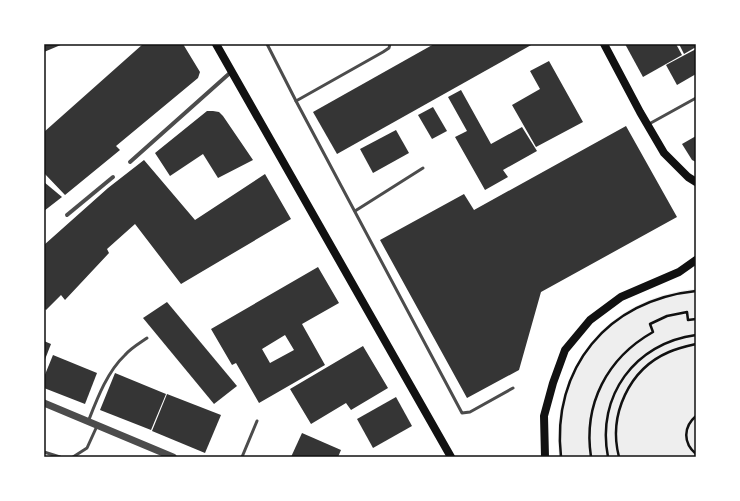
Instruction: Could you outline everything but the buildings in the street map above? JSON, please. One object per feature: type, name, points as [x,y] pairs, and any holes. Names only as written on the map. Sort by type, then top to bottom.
[{"type":"main road","points":[[216,44],[451,457]]},
{"type":"main road","points":[[604,44],[664,153],[688,177],[696,182]]},
{"type":"main road","points":[[545,457],[544,416],[552,383],[565,350],[590,320],[621,297],[679,272],[696,260]]},
{"type":"street","points":[[130,162],[231,72]]},
{"type":"street","points":[[67,215],[113,177]]},
{"type":"street","points":[[44,403],[173,457]]},
{"type":"lane","points":[[267,44],[462,413],[470,412],[513,388]]},
{"type":"lane","points":[[296,101],[384,52],[389,48],[390,44]]},
{"type":"lane","points":[[648,125],[696,98]]},
{"type":"lane","points":[[355,211],[423,168]]},
{"type":"lane","points":[[88,422],[114,367],[125,354],[147,338]]},
{"type":"lane","points":[[242,457],[257,421]]},
{"type":"lane","points":[[73,457],[87,448],[97,426]]},
{"type":"lane","points":[[44,452],[60,457]]},
{"type":"path","points":[[561,457],[559,445],[560,422],[568,386],[579,363],[593,342],[600,334],[620,318],[644,304],[671,294],[696,291]]},
{"type":"path","points":[[591,457],[589,436],[592,411],[599,390],[612,366],[631,347],[654,332],[650,324],[667,316],[687,312],[688,320],[696,320]]},
{"type":"path","points":[[608,457],[605,441],[607,418],[613,396],[624,376],[641,358],[655,349],[678,339],[696,335]]},
{"type":"path","points":[[619,457],[616,433],[617,420],[626,392],[644,369],[662,355],[681,347],[696,344]]},
{"type":"path","points":[[694,457],[696,454],[690,448],[686,437],[687,426],[696,416]]},
{"type":"shaded area","points":[[696,289],[696,457],[559,457],[558,425],[564,395],[575,367],[591,343],[611,322],[636,306],[664,295]]}]
